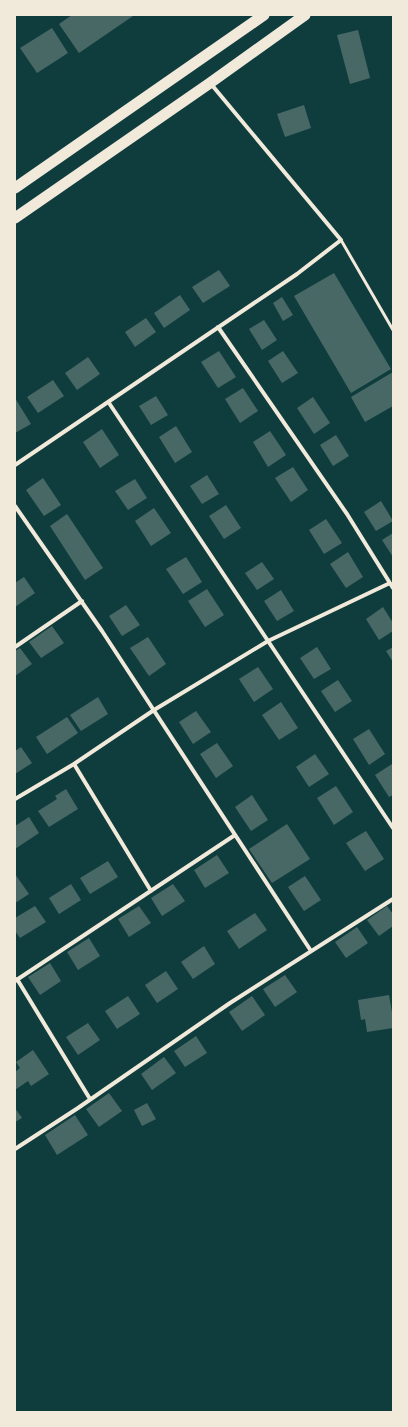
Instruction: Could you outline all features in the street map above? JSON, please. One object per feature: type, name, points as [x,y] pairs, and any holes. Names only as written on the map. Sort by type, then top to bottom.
[{"type":"highway","points":[[15,188],[264,15]]},
{"type":"highway","points":[[15,218],[210,83],[305,15]]},
{"type":"street","points":[[15,465],[297,274],[341,240],[210,83]]},
{"type":"street","points":[[218,327],[347,514],[393,588]]},
{"type":"street","points":[[109,402],[393,828]]},
{"type":"street","points":[[15,506],[82,601],[311,951]]},
{"type":"street","points":[[15,799],[74,764],[154,710],[268,641],[390,583]]},
{"type":"street","points":[[15,647],[82,601]]},
{"type":"street","points":[[74,764],[151,891]]},
{"type":"street","points":[[90,1099],[16,980],[235,835]]},
{"type":"street","points":[[15,1149],[230,1004],[393,898]]},
{"type":"lane","points":[[341,240],[393,330]]},
{"type":"building","points":[[72,15],[133,16],[79,53],[59,24]]},
{"type":"building","points":[[52,28],[68,53],[37,73],[20,48]]},
{"type":"building","points":[[358,30],[370,78],[350,84],[337,35]]},
{"type":"building","points":[[304,105],[311,128],[285,137],[277,114]]},
{"type":"building","points":[[219,270],[230,286],[203,303],[192,287]]},
{"type":"building","points":[[334,273],[391,369],[351,393],[294,296]]},
{"type":"building","points":[[180,295],[190,310],[164,328],[154,313]]},
{"type":"building","points":[[282,297],[293,315],[283,321],[273,303]]},
{"type":"building","points":[[146,318],[156,332],[135,347],[125,332]]},
{"type":"building","points":[[264,320],[277,340],[262,350],[249,329]]},
{"type":"building","points":[[219,351],[236,377],[218,388],[201,362]]},
{"type":"building","points":[[283,351],[298,373],[282,383],[268,361]]},
{"type":"building","points":[[88,357],[100,374],[77,390],[65,373]]},
{"type":"building","points":[[393,372],[393,406],[365,422],[351,397]]},
{"type":"building","points":[[53,380],[64,396],[38,413],[27,397]]},
{"type":"building","points":[[243,388],[258,411],[240,423],[225,399]]},
{"type":"building","points":[[156,396],[168,415],[151,425],[139,406]]},
{"type":"building","points":[[313,397],[330,423],[314,434],[297,408]]},
{"type":"building","points":[[15,398],[31,424],[15,433]]},
{"type":"building","points":[[176,426],[192,452],[175,463],[159,437]]},
{"type":"building","points":[[102,429],[119,455],[100,468],[83,442]]},
{"type":"building","points":[[270,431],[286,455],[268,467],[253,442]]},
{"type":"building","points":[[336,435],[349,456],[333,466],[320,445]]},
{"type":"building","points":[[293,467],[308,490],[291,502],[275,478]]},
{"type":"building","points":[[207,475],[219,494],[202,504],[190,486]]},
{"type":"building","points":[[43,478],[61,505],[44,516],[26,490]]},
{"type":"building","points":[[135,479],[147,498],[128,510],[115,491]]},
{"type":"building","points":[[381,501],[393,521],[376,531],[364,512]]},
{"type":"building","points":[[226,505],[241,528],[224,539],[209,516]]},
{"type":"building","points":[[154,508],[171,533],[151,546],[135,521]]},
{"type":"building","points":[[67,514],[103,568],[85,580],[50,526]]},
{"type":"building","points":[[326,519],[342,543],[324,554],[309,530]]},
{"type":"building","points":[[393,533],[393,557],[382,540]]},
{"type":"building","points":[[348,552],[363,577],[346,588],[330,564]]},
{"type":"building","points":[[186,557],[202,582],[183,594],[166,569]]},
{"type":"building","points":[[262,562],[274,579],[257,590],[245,573]]},
{"type":"building","points":[[24,577],[35,593],[15,607],[15,583]]},
{"type":"building","points":[[207,589],[224,615],[205,627],[188,601]]},
{"type":"building","points":[[281,590],[294,611],[277,621],[264,601]]},
{"type":"building","points":[[126,605],[140,625],[122,636],[109,616]]},
{"type":"building","points":[[383,607],[393,623],[393,631],[379,640],[366,619]]},
{"type":"building","points":[[52,626],[64,643],[41,658],[29,642]]},
{"type":"building","points":[[148,637],[166,664],[149,676],[130,648]]},
{"type":"building","points":[[317,647],[331,669],[314,679],[300,658]]},
{"type":"building","points":[[393,647],[393,662],[386,651]]},
{"type":"building","points":[[20,648],[32,664],[15,676],[15,651]]},
{"type":"building","points":[[258,667],[273,689],[254,702],[239,679]]},
{"type":"building","points":[[338,680],[352,701],[335,712],[321,691]]},
{"type":"building","points":[[98,697],[108,714],[81,731],[70,715]]},
{"type":"building","points":[[281,702],[298,728],[279,740],[262,715]]},
{"type":"building","points":[[196,711],[211,732],[193,744],[179,722]]},
{"type":"building","points":[[67,717],[78,733],[47,754],[36,737]]},
{"type":"building","points":[[369,729],[385,754],[369,765],[353,739]]},
{"type":"building","points":[[217,743],[233,766],[216,778],[200,754]]},
{"type":"building","points":[[21,747],[32,763],[15,774],[15,751]]},
{"type":"building","points":[[315,754],[329,774],[309,787],[296,767]]},
{"type":"building","points":[[392,764],[393,795],[389,797],[375,775]]},
{"type":"building","points":[[336,786],[353,812],[334,825],[317,798]]},
{"type":"building","points":[[66,789],[78,809],[49,827],[38,811],[57,799],[55,796]]},
{"type":"building","points":[[252,795],[268,820],[251,831],[235,807]]},
{"type":"building","points":[[29,817],[39,833],[15,849],[15,826]]},
{"type":"building","points":[[287,824],[310,859],[272,883],[249,849]]},
{"type":"building","points":[[366,831],[384,859],[365,871],[346,843]]},
{"type":"building","points":[[217,855],[229,873],[205,888],[194,870]]},
{"type":"building","points":[[108,861],[118,877],[90,894],[80,878]]},
{"type":"building","points":[[15,874],[29,894],[15,903]]},
{"type":"building","points":[[305,876],[321,900],[304,911],[288,887]]},
{"type":"building","points":[[71,884],[81,900],[59,914],[49,898]]},
{"type":"building","points":[[173,884],[185,901],[162,916],[151,898]]},
{"type":"building","points":[[35,906],[46,922],[20,938],[15,931],[15,918]]},
{"type":"building","points":[[139,906],[151,923],[129,937],[118,919]]},
{"type":"building","points":[[387,906],[393,914],[393,926],[379,936],[367,920]]},
{"type":"building","points":[[255,913],[267,930],[239,949],[227,931]]},
{"type":"building","points":[[357,927],[368,943],[346,958],[335,942]]},
{"type":"building","points":[[89,938],[100,956],[78,970],[67,952]]},
{"type":"building","points":[[204,946],[215,964],[193,979],[181,962]]},
{"type":"building","points":[[50,963],[61,981],[40,995],[28,977]]},
{"type":"building","points":[[166,971],[178,989],[157,1003],[145,985]]},
{"type":"building","points":[[285,975],[297,992],[275,1007],[263,989]]},
{"type":"building","points":[[389,995],[393,1018],[393,1028],[367,1032],[365,1019],[361,1020],[358,1000]]},
{"type":"building","points":[[128,996],[140,1014],[117,1029],[105,1011]]},
{"type":"building","points":[[252,996],[265,1015],[242,1031],[229,1012]]},
{"type":"building","points":[[88,1023],[100,1040],[78,1055],[66,1037]]},
{"type":"building","points":[[196,1036],[207,1053],[185,1067],[174,1051]]},
{"type":"building","points":[[33,1050],[49,1074],[31,1086],[28,1081],[15,1090],[15,1072],[20,1068],[16,1062]]},
{"type":"building","points":[[164,1057],[176,1073],[152,1090],[141,1074]]},
{"type":"building","points":[[109,1093],[122,1111],[99,1127],[86,1109]]},
{"type":"building","points":[[147,1103],[156,1119],[142,1126],[134,1110]]},
{"type":"building","points":[[15,1108],[22,1118],[15,1122]]},
{"type":"building","points":[[75,1115],[88,1135],[57,1155],[45,1135]]}]
